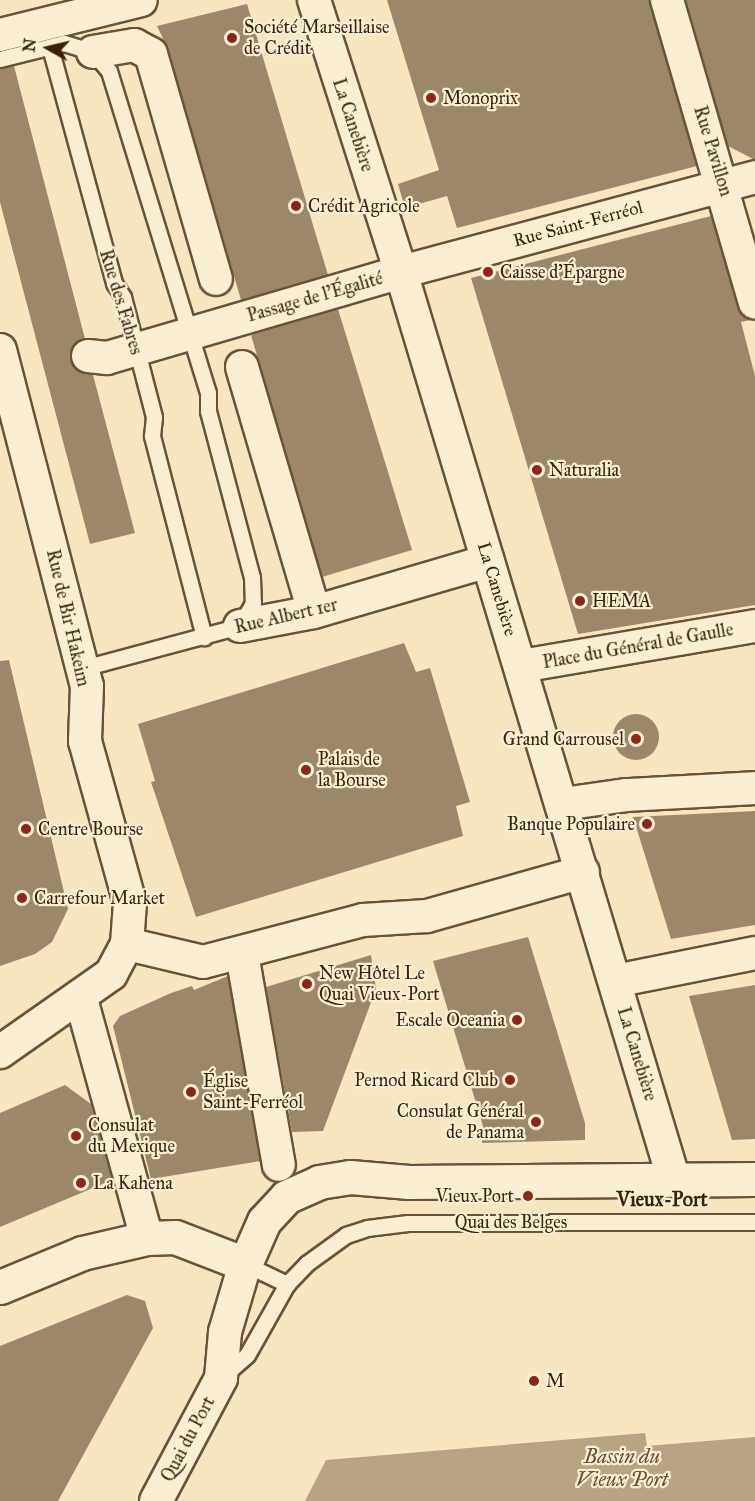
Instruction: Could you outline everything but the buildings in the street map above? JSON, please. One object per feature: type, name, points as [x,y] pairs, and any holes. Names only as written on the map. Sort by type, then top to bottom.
[{"type":"main road","points":[[0,1287],[82,1253],[147,1238],[175,1237],[245,1264],[300,1211],[394,1182],[755,1179]]},
{"type":"street","points":[[0,35],[141,0]]},
{"type":"street","name":"La Canebière","points":[[314,0],[401,272],[563,804],[674,1180]]},
{"type":"street","name":"Rue Pavillon","points":[[667,0],[724,186],[755,302]]},
{"type":"street","points":[[93,52],[134,45],[150,54],[216,279]]},
{"type":"street","name":"Rue Saint-Ferréol","points":[[401,272],[755,177]]},
{"type":"street","name":"Passage de l'Égalité","points":[[88,356],[107,358],[401,272]]},
{"type":"street","name":"Rue de Bir Hakeim","points":[[0,350],[83,668],[85,741],[130,903],[124,950]]},
{"type":"street","points":[[242,367],[314,612]]},
{"type":"street","name":"Rue Albert 1er","points":[[240,626],[314,612],[489,561]]},
{"type":"street","name":"Place du Général de Gaulle","points":[[521,666],[755,626]]},
{"type":"street","points":[[563,804],[627,795],[755,788]]},
{"type":"street","points":[[0,1052],[81,999],[111,974],[124,950],[203,962],[242,954],[363,920],[427,916],[583,872]]},
{"type":"street","points":[[615,981],[755,953]]},
{"type":"street","points":[[242,954],[279,1165]]},
{"type":"street","points":[[81,999],[147,1238]]},
{"type":"street","name":"Quai du Port","points":[[156,1501],[221,1378],[225,1332],[245,1264]]},
{"type":"lane","points":[[0,59],[64,43],[93,52],[109,71],[171,284],[190,333],[252,577],[253,603],[240,626]]},
{"type":"lane","name":"Rue des Fabres","points":[[50,47],[154,417],[152,436],[204,637]]},
{"type":"lane","name":"Rue Albert 1er","points":[[83,668],[240,626]]},
{"type":"lane","name":"Quai des Belges","points":[[287,1284],[327,1246],[367,1228],[408,1223],[755,1222]]},
{"type":"lane","points":[[245,1264],[287,1284]]},
{"type":"lane","name":"Quai du Port","points":[[221,1378],[247,1355],[287,1284]]},
{"type":"water","name":"Bassin du Vieux Port","points":[[645,1433],[647,1446],[755,1437],[755,1501],[305,1501],[326,1460]]},
{"type":"place","name":"Société Marseillaise de Crédit","points":[[232,38]]},
{"type":"place","name":"Monoprix","points":[[431,98]]},
{"type":"place","name":"Crédit Agricole","points":[[296,206]]},
{"type":"place","name":"Caisse d'Épargne","points":[[488,272]]},
{"type":"place","name":"Naturalia","points":[[537,470]]},
{"type":"place","name":"HEMA","points":[[580,601]]},
{"type":"place","name":"Grand Carrousel","points":[[636,739]]},
{"type":"place","name":"Palais de la Bourse","points":[[306,770]]},
{"type":"place","name":"Banque Populaire","points":[[647,824]]},
{"type":"place","name":"Centre Bourse","points":[[26,829]]},
{"type":"place","name":"Carrefour Market","points":[[22,898]]},
{"type":"place","name":"New Hôtel Le Quai Vieux-Port","points":[[307,984]]},
{"type":"place","name":"Escale Oceania","points":[[517,1020]]},
{"type":"place","name":"Pernod Ricard Club","points":[[510,1080]]},
{"type":"place","name":"Église Saint-Ferréol","points":[[191,1092]]},
{"type":"place","name":"Consulat Général de Panama","points":[[536,1122]]},
{"type":"place","name":"Consulat du Mexique","points":[[76,1136]]},
{"type":"place","name":"La Kahena","points":[[81,1183]]},
{"type":"place","name":"Vieux Port","points":[[528,1196]]},
{"type":"place","name":"M","points":[[534,1381]]},
{"type":"district","name":"Vieux-Port","points":[[662,1199]]}]
